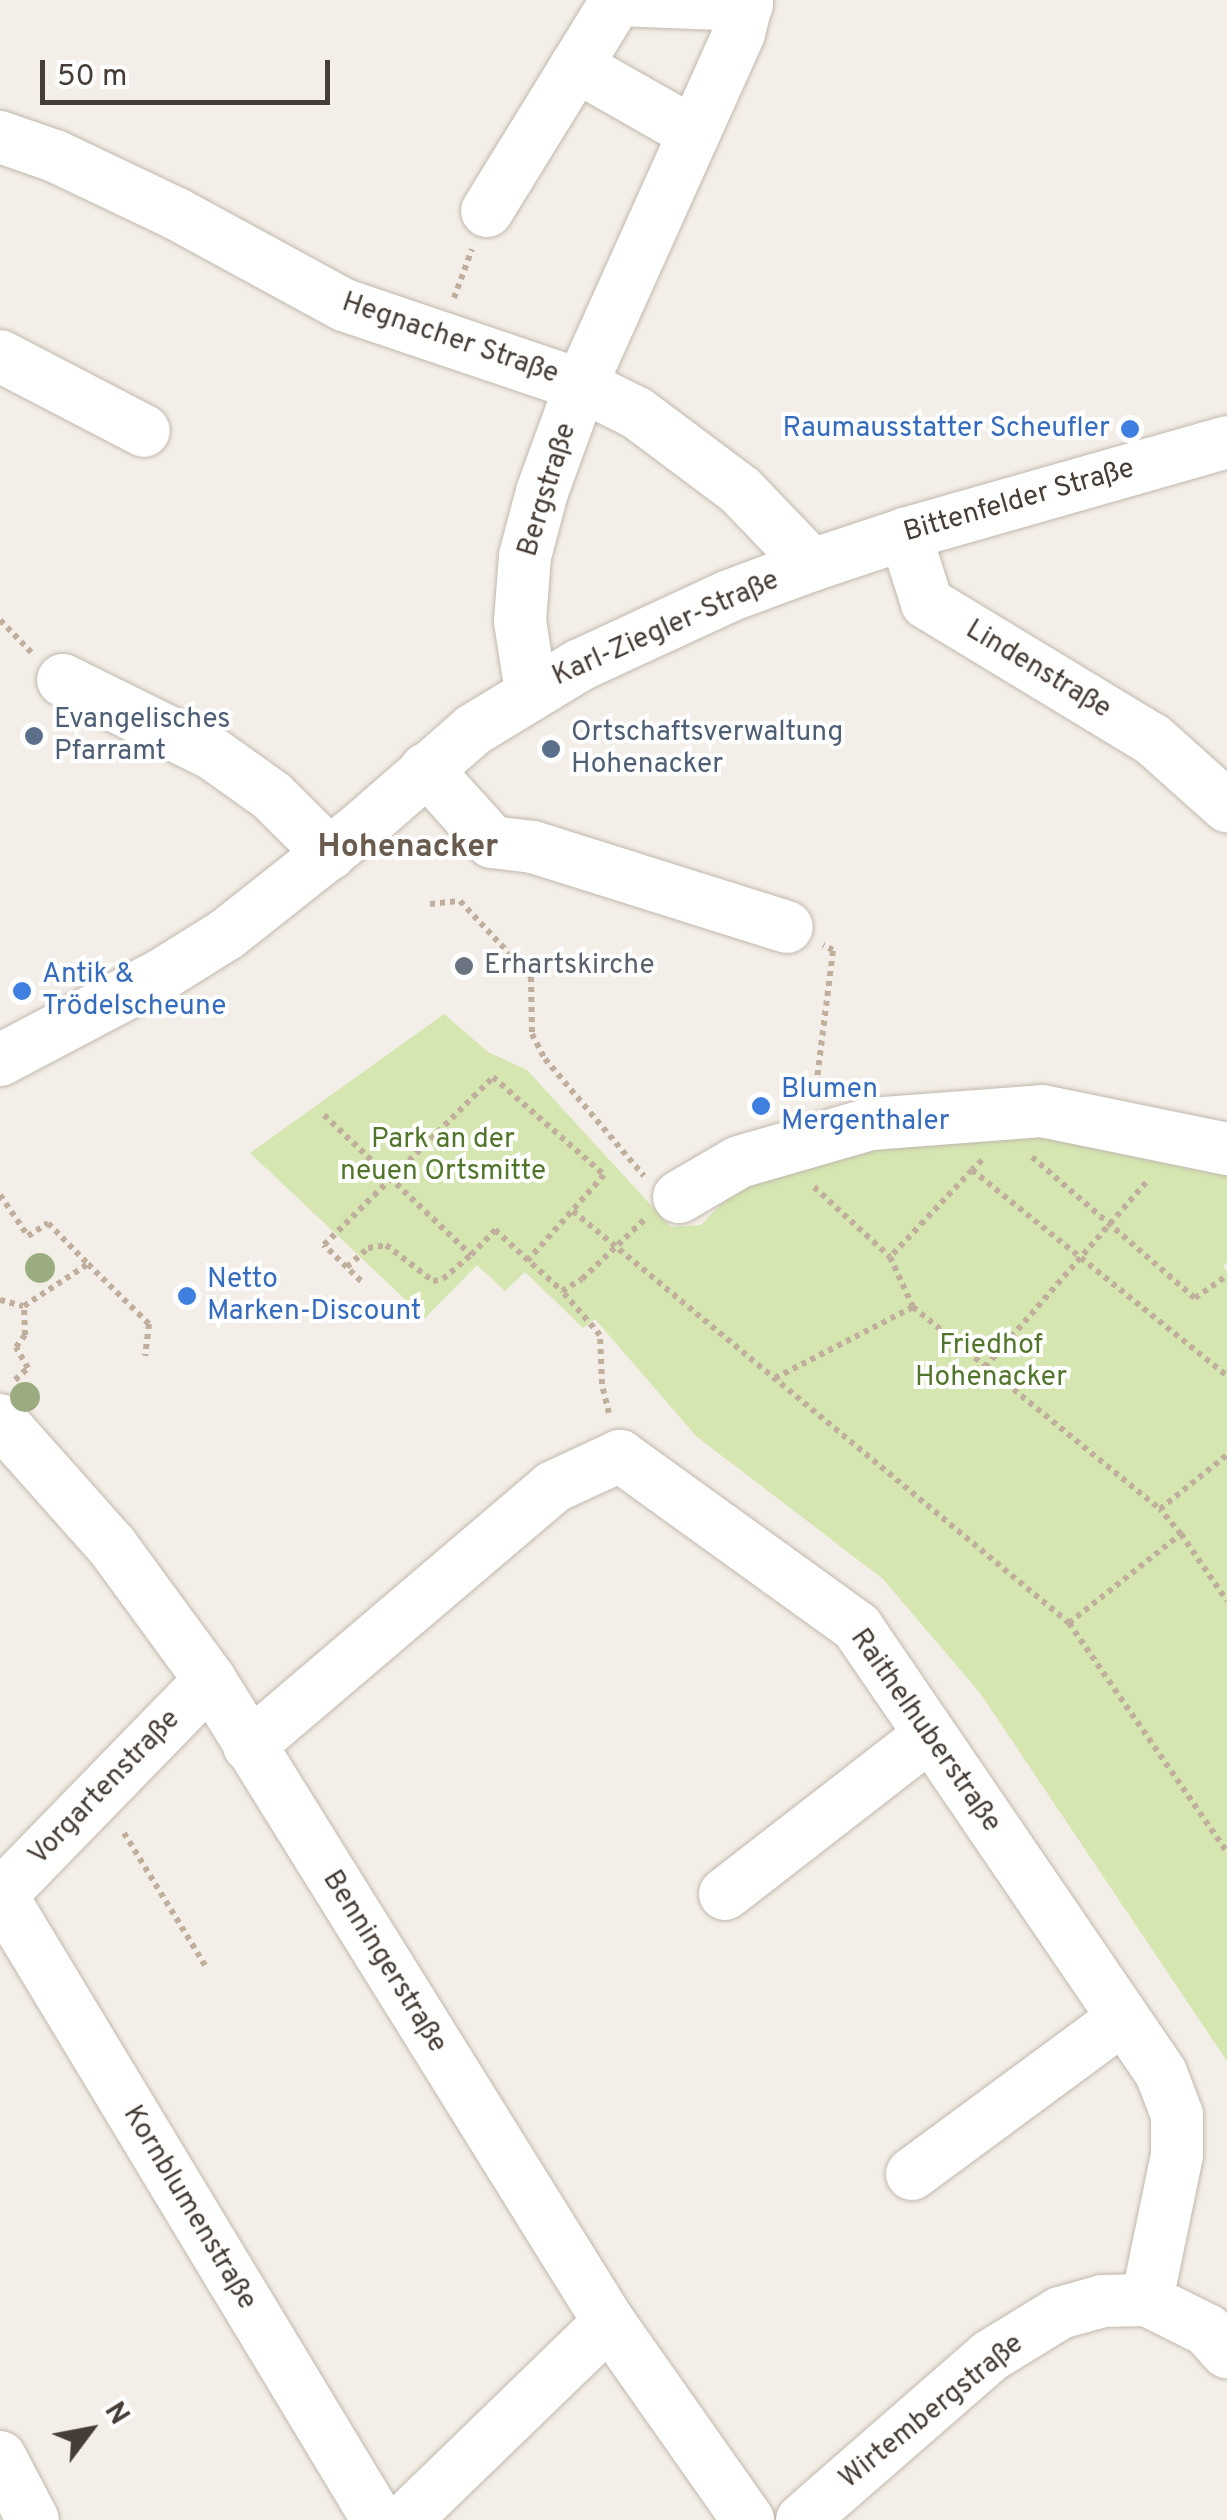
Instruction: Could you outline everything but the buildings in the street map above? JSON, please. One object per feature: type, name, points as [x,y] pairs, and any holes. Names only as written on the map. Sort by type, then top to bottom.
[{"type":"street","name":"Bergstraße","points":[[486,210],[617,0],[747,2],[739,33],[581,385],[542,492],[525,556],[520,621],[531,692]]},
{"type":"street","points":[[576,66],[694,133]]},
{"type":"street","name":"Hegnacher Straße","points":[[0,137],[54,156],[176,214],[344,304],[438,340],[581,385],[637,413],[740,490],[812,566]]},
{"type":"street","points":[[0,356],[144,431]]},
{"type":"street","name":"Bittenfelder Straße","points":[[812,566],[905,534],[1227,442]]},
{"type":"street","name":"Lindenstraße","points":[[905,534],[926,603],[1152,739],[1219,788]]},
{"type":"street","name":"Karl-Ziegler-Straße","points":[[0,1060],[164,974],[227,934],[330,854],[426,769],[531,692],[641,635],[812,566]]},
{"type":"street","points":[[63,680],[212,754],[272,796],[330,854]]},
{"type":"street","points":[[426,769],[492,842],[534,847],[788,926]]},
{"type":"street","points":[[673,1200],[739,1162],[870,1124],[1042,1111],[1204,1144]]},
{"type":"street","name":"Benningerstraße","points":[[7,1401],[210,1680],[609,2322],[748,2520]]},
{"type":"street","points":[[249,1746],[552,1488],[620,1456]]},
{"type":"street","name":"Raithelhuberstraße","points":[[620,1456],[856,1626],[1161,2073],[1177,2114],[1177,2156],[1148,2300]]},
{"type":"street","name":"Vorgartenstraße","points":[[1,1896],[210,1680]]},
{"type":"street","points":[[725,1894],[930,1736]]},
{"type":"street","name":"Kornblumenstraße","points":[[1,1896],[378,2520]]},
{"type":"street","points":[[912,2174],[1122,2019]]},
{"type":"street","points":[[1148,2300],[1207,2330],[1227,2352]]},
{"type":"street","name":"Wirtembergstraße","points":[[802,2520],[990,2356],[1060,2313],[1103,2302],[1148,2300]]},
{"type":"street","points":[[405,2520],[609,2322]]},
{"type":"street","points":[[0,2457],[33,2520]]},
{"type":"path","points":[[438,340],[486,210]]},
{"type":"path","points":[[430,904],[460,901],[531,977],[532,1034],[546,1059],[673,1200],[614,1245],[582,1279],[562,1291]]},
{"type":"path","points":[[833,950],[797,1144],[822,1198],[890,1257],[913,1307],[1160,1508],[1227,1601]]},
{"type":"path","points":[[361,1280],[324,1245],[493,1077],[604,1175],[528,1261]]},
{"type":"path","points":[[324,1115],[470,1255]]},
{"type":"path","points":[[985,1367],[1110,1225],[1204,1144]]},
{"type":"path","points":[[1030,1155],[1194,1298],[1227,1276]]},
{"type":"path","points":[[890,1257],[986,1156]]},
{"type":"path","points":[[972,1170],[1227,1376]]},
{"type":"path","points":[[0,1195],[28,1236],[48,1223],[149,1324],[145,1356]]},
{"type":"path","points":[[574,1211],[1069,1622],[1227,1852]]},
{"type":"path","points":[[347,1267],[368,1248],[386,1245],[433,1281],[443,1280],[495,1230],[562,1291],[600,1336],[602,1384],[620,1456]]},
{"type":"path","points":[[0,1300],[24,1306],[88,1264]]},
{"type":"path","points":[[7,1401],[28,1368],[16,1347],[25,1336],[24,1306]]},
{"type":"path","points":[[775,1378],[913,1307]]},
{"type":"path","points":[[1160,1508],[1227,1454]]},
{"type":"path","points":[[1069,1622],[1182,1534]]},
{"type":"path","points":[[100,1794],[206,1966]]},
{"type":"green space","name":"Friedhof Hohenacker","points":[[444,1014],[488,1052],[527,1070],[671,1227],[701,1225],[748,1176],[832,1145],[1045,1123],[1227,1159],[1227,1262],[1223,1266],[1227,1272],[1227,2061],[980,1693],[883,1579],[696,1436],[595,1319],[583,1328],[525,1272],[505,1291],[477,1265],[425,1318],[250,1153]]},
{"type":"place","name":"Raumausstatter Scheufler","points":[[1130,429]]},
{"type":"place","name":"Evangelisches Pfarramt","points":[[34,736]]},
{"type":"place","name":"Ortschaftsverwaltung Hohenacker","points":[[551,749]]},
{"type":"place","name":"Erhartskirche","points":[[464,966]]},
{"type":"place","name":"Antik & Trödelscheune","points":[[22,991]]},
{"type":"place","name":"Blumen Mergenthaler","points":[[761,1106]]},
{"type":"place","name":"Netto Marken-Discount","points":[[187,1296]]},
{"type":"district","name":"Hohenacker","points":[[408,848]]},
{"type":"park label","name":"Park an der neuen Ortsmitte","points":[[443,1156]]}]
